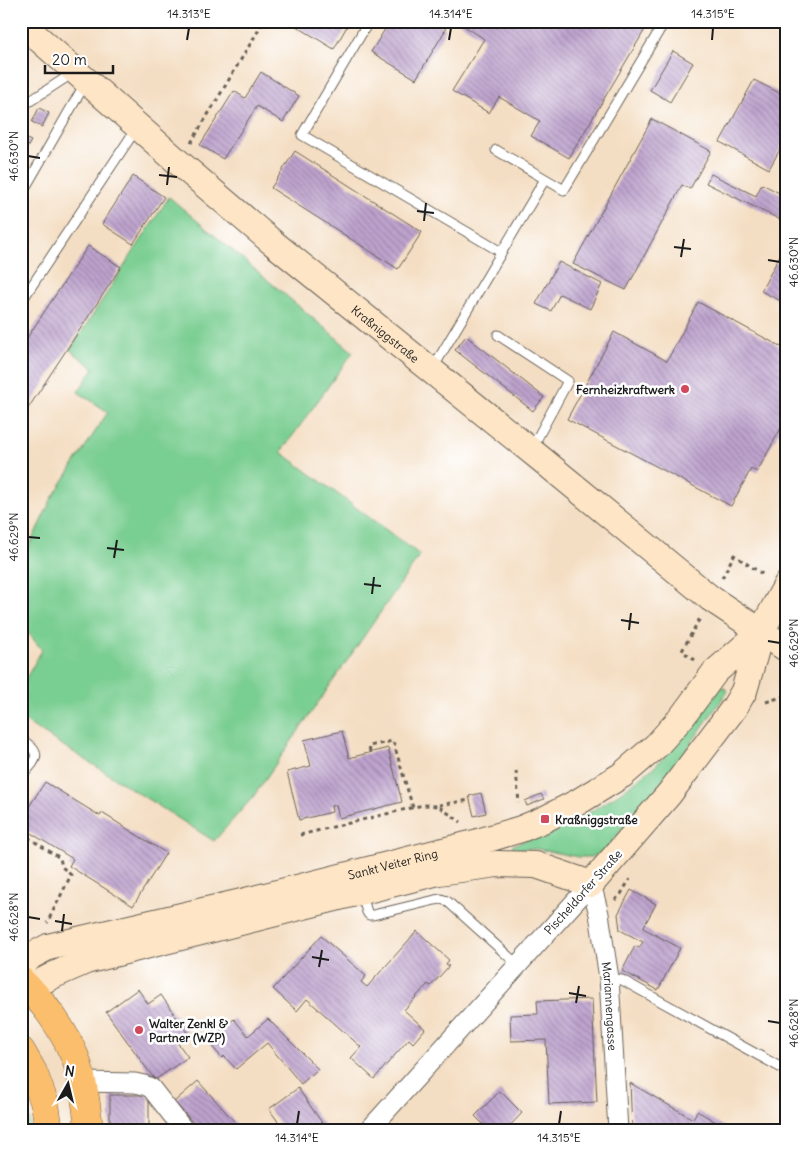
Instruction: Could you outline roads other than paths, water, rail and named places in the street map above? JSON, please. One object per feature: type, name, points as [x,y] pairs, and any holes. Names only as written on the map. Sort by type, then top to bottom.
[{"type":"main road","name":"Kraßniggstraße","points":[[21,23],[178,162],[272,242],[710,598],[787,649]]},
{"type":"main road","name":"Pischeldorfer Straße","points":[[591,884],[669,794],[734,708],[744,691],[760,632],[787,584]]},
{"type":"main road","name":"Pischeldorfer Straße","points":[[714,672],[760,632]]},
{"type":"main road","name":"Sankt Veiter Ring","points":[[591,884],[536,865],[497,864],[439,872],[86,961],[54,975],[23,982],[31,956],[48,947],[242,902],[478,842],[545,820],[622,775],[656,746],[682,717],[714,672]]},
{"type":"main road","points":[[23,982],[43,1005],[59,1028],[75,1058],[82,1082],[89,1130]]},
{"type":"main road","points":[[21,1051],[33,1072],[45,1104],[49,1130]]},
{"type":"street","name":"Pischeldorfer Straße","points":[[368,1130],[591,884]]},
{"type":"street","name":"Mariannengasse","points":[[591,884],[600,914],[609,978],[618,1130]]},
{"type":"street","points":[[82,1082],[135,1083],[144,1085],[150,1088],[184,1130]]},
{"type":"lane","points":[[369,21],[302,134],[501,252]]},
{"type":"lane","points":[[496,150],[564,190],[664,21]]},
{"type":"lane","points":[[21,107],[81,77]]},
{"type":"lane","points":[[21,195],[81,77]]},
{"type":"lane","points":[[21,302],[138,126]]},
{"type":"lane","points":[[431,370],[545,179]]},
{"type":"lane","points":[[498,335],[568,381],[530,450]]},
{"type":"lane","points":[[21,739],[34,748],[36,754],[35,761],[21,777]]},
{"type":"lane","points":[[361,892],[369,915],[435,900],[447,901],[518,964]]},
{"type":"lane","points":[[609,978],[622,980],[787,1071]]},
{"type":"place","name":"Fernheizkraftwerk","points":[[685,389]]},
{"type":"place","name":"Kraßniggstraße","points":[[545,819]]},
{"type":"place","name":"Walter Zenkl & Partner (WZP)","points":[[139,1030]]}]
